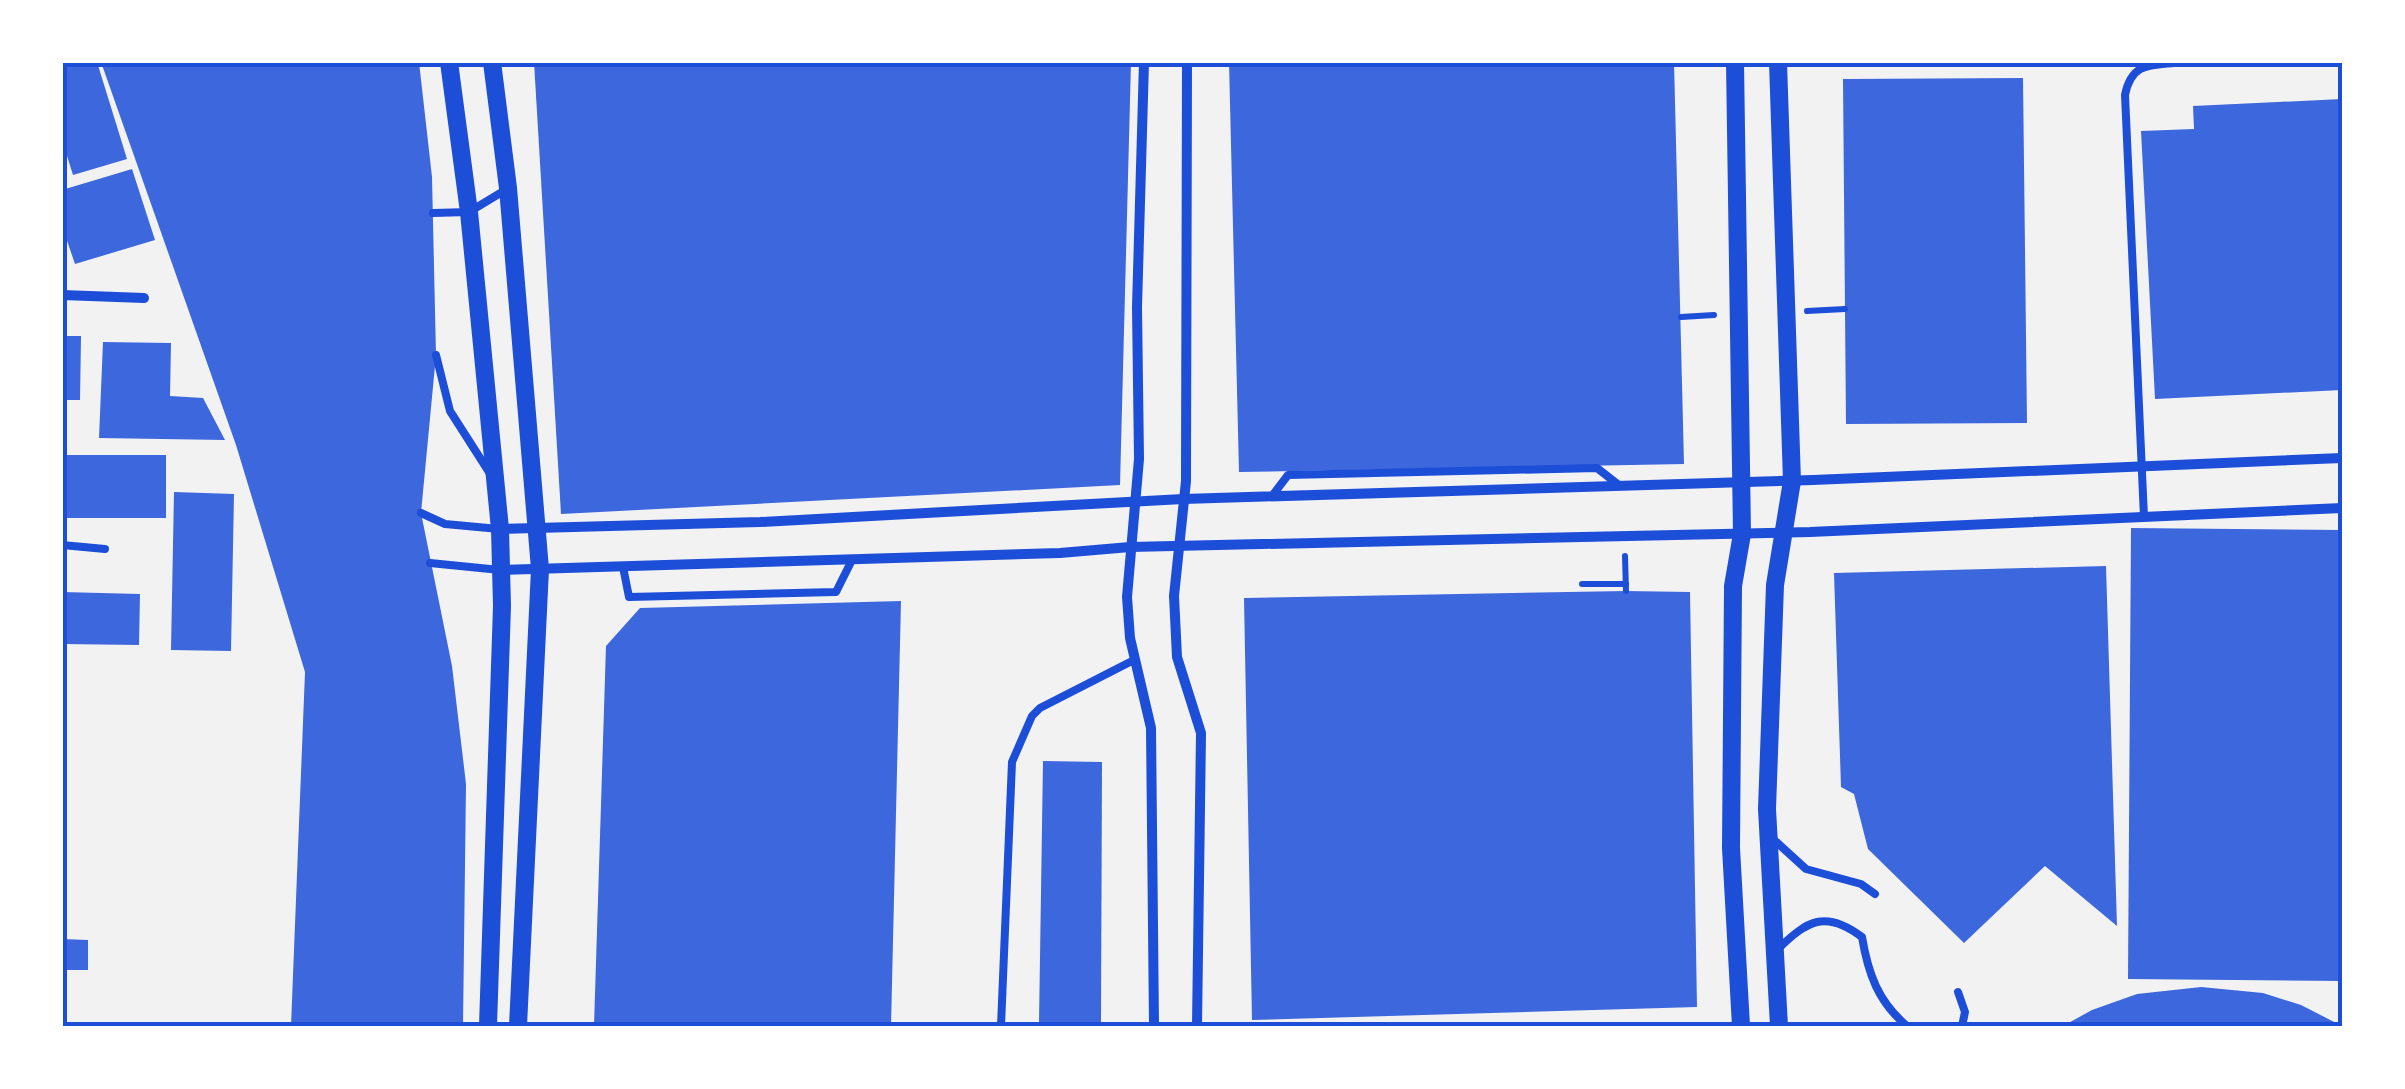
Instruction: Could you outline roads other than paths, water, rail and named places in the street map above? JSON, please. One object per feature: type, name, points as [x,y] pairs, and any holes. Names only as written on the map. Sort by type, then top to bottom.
[{"type":"street","points":[[448,62],[469,212],[500,529],[488,1026]]},
{"type":"street","points":[[492,62],[508,188],[540,568],[518,1026]]},
{"type":"street","points":[[1144,62],[1139,459],[1127,597],[1134,660],[1151,728],[1154,1026]]},
{"type":"street","points":[[1186,62],[1184,499],[1174,596],[1177,656],[1201,733],[1197,1026]]},
{"type":"street","points":[[1735,62],[1742,534],[1733,586],[1731,829],[1741,1026]]},
{"type":"street","points":[[1778,62],[1792,480],[1775,584],[1768,835],[1779,1026]]},
{"type":"street","points":[[62,295],[144,298]]},
{"type":"street","points":[[500,529],[760,522],[1184,499],[2342,458]]},
{"type":"street","points":[[501,570],[1060,553],[1130,546],[1742,534],[2342,508]]},
{"type":"lane","points":[[2144,517],[2126,94],[2132,73],[2138,68],[2182,62]]},
{"type":"lane","points":[[432,213],[469,212],[508,188]]},
{"type":"lane","points":[[436,354],[450,411],[493,478]]},
{"type":"lane","points":[[1271,497],[1288,475],[1597,468],[1620,486]]},
{"type":"lane","points":[[421,513],[444,524],[500,529]]},
{"type":"lane","points":[[62,544],[105,549]]},
{"type":"lane","points":[[623,567],[629,596],[836,592],[852,560]]},
{"type":"lane","points":[[430,563],[501,570]]},
{"type":"lane","points":[[1001,1026],[1012,762],[1032,716],[1040,708],[1134,660]]},
{"type":"lane","points":[[1768,835],[1806,869],[1861,884],[1875,894]]},
{"type":"lane","points":[[1775,952],[1802,925],[1830,921],[1848,926],[1862,936],[1866,964],[1878,993],[1907,1026]]},
{"type":"lane","points":[[1958,992],[1965,1012],[1962,1026]]}]
